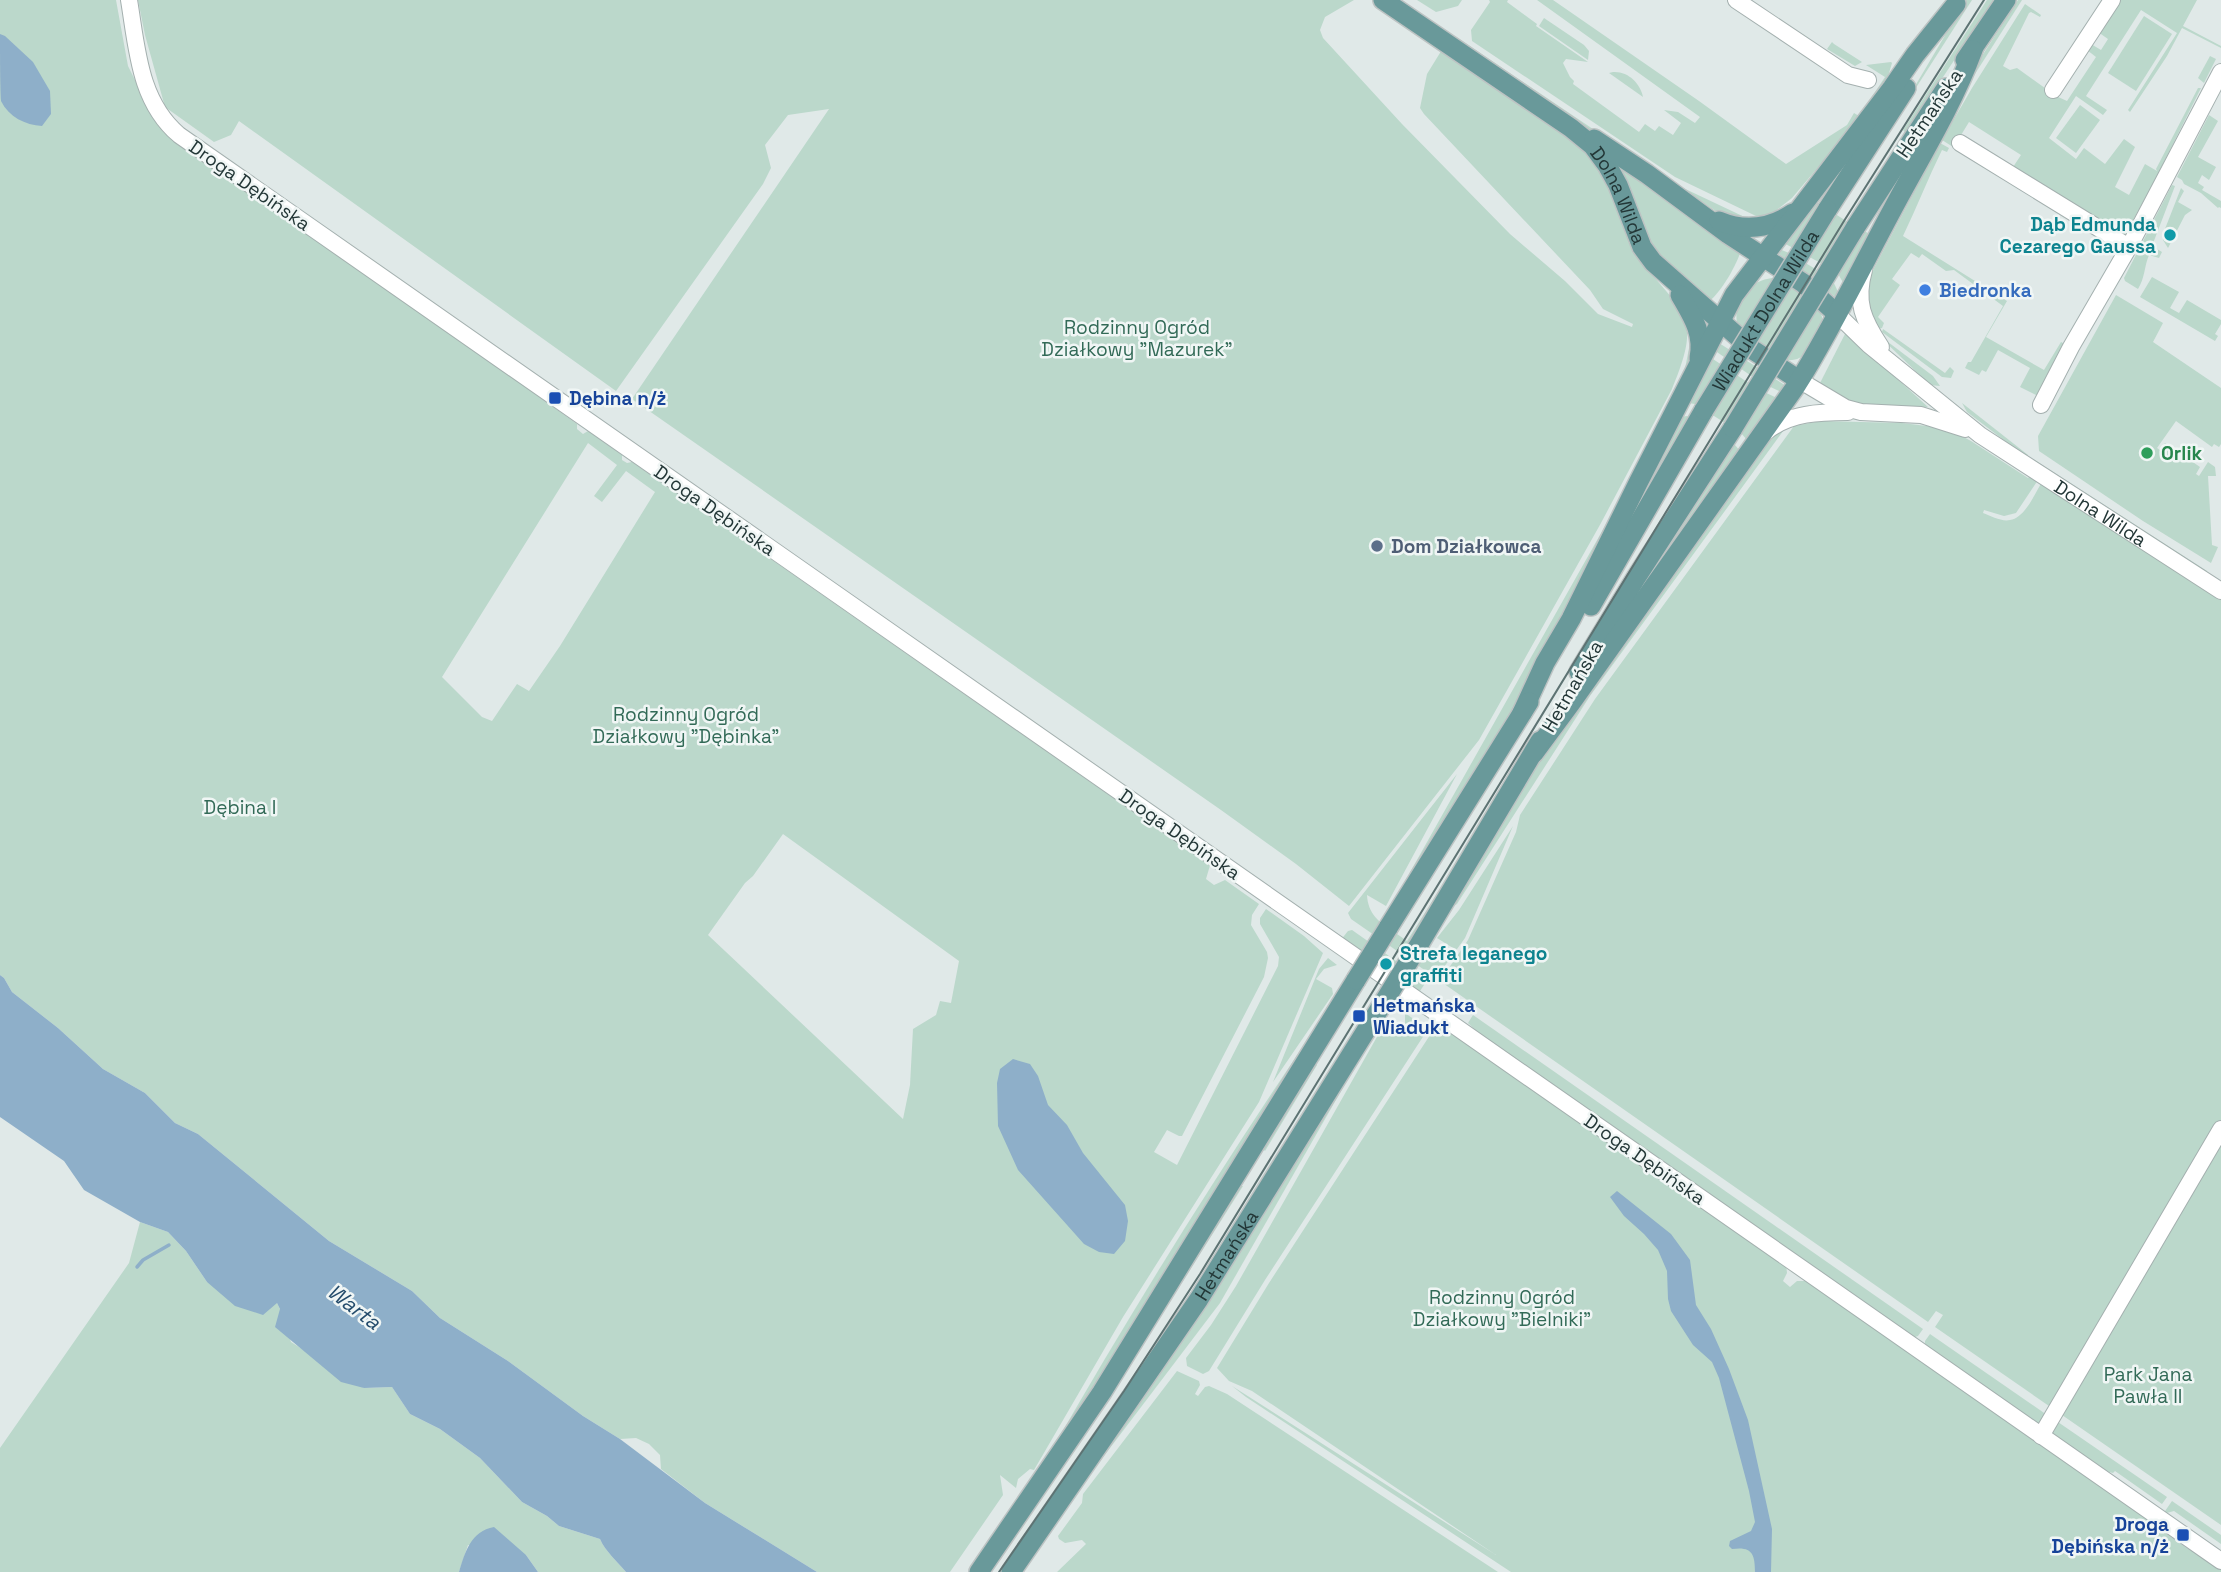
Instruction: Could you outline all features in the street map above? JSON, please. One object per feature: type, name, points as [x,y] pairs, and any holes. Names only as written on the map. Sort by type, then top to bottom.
[{"type":"main road","name":"Dolna Wilda","points":[[1383,0],[1571,128],[1611,149],[1728,234],[1814,291],[1837,314]]},
{"type":"main road","name":"Hetmańska","points":[[1855,228],[1906,147],[2006,0]]},
{"type":"main road","name":"Hetmańska","points":[[1827,210],[1899,100],[1958,2]]},
{"type":"main road","points":[[1522,713],[1545,663],[1571,620],[1739,288],[1958,2]]},
{"type":"main road","points":[[1534,753],[1799,380],[1928,147],[1963,77],[1973,50]]},
{"type":"main road","name":"Dolna Wilda","points":[[1571,128],[1601,156],[1618,185],[1643,247],[1653,262],[1753,350],[1799,380]]},
{"type":"main road","points":[[1705,215],[1730,225],[1753,228],[1774,223],[1799,209]]},
{"type":"main road","name":"Wiadukt Dolna Wilda","points":[[1704,410],[1827,210]]},
{"type":"main road","name":"Wiadukt Dolna Wilda","points":[[1733,428],[1855,228]]},
{"type":"main road","points":[[1672,278],[1700,334],[1700,354],[1694,375]]},
{"type":"main road","name":"Hetmańska","points":[[979,1572],[1137,1338],[1356,979],[1612,572],[1704,410]]},
{"type":"main road","name":"Hetmańska","points":[[1012,1572],[1205,1290],[1417,948],[1636,578],[1733,428]]},
{"type":"street","name":"Droga Dębińska","points":[[129,0],[149,97],[160,116],[179,135],[2221,1561]]},
{"type":"street","points":[[1736,0],[1848,75],[1868,80]]},
{"type":"street","points":[[2053,90],[2112,0]]},
{"type":"street","points":[[2041,405],[2071,346],[2129,247],[2221,72]]},
{"type":"street","points":[[1959,143],[2129,247]]},
{"type":"street","points":[[1868,255],[1862,281],[1861,308],[1868,327],[1887,358]]},
{"type":"street","name":"Dolna Wilda","points":[[1837,314],[1869,345],[1980,435],[2221,591]]},
{"type":"street","name":"Dolna Wilda","points":[[1799,380],[1841,406],[1861,412],[1921,415],[1980,435]]},
{"type":"street","points":[[1757,440],[1769,429],[1792,417],[1820,412],[1861,412]]},
{"type":"street","points":[[2041,1436],[2221,1129]]},
{"type":"green space","name":"Dębina I","points":[[0,0],[116,0],[128,66],[149,108],[537,391],[535,394],[577,424],[577,429],[583,434],[588,431],[622,455],[622,460],[632,462],[1109,795],[1211,862],[1206,879],[1214,885],[1225,880],[1259,904],[1252,915],[1251,925],[1267,952],[1264,977],[1182,1136],[1167,1130],[1154,1152],[1177,1165],[1278,966],[1279,957],[1260,924],[1260,918],[1266,909],[1323,953],[1259,1102],[1123,1317],[1034,1470],[1030,1469],[1018,1479],[1016,1488],[1000,1475],[1003,1495],[950,1572],[817,1572],[705,1503],[661,1469],[660,1455],[649,1444],[636,1438],[620,1439],[583,1416],[508,1361],[440,1318],[412,1291],[329,1241],[198,1134],[175,1123],[145,1093],[103,1069],[58,1028],[12,992],[0,975]],"holes":[[[588,443],[617,465],[594,496],[602,502],[626,471],[655,492],[560,646],[529,691],[517,684],[492,721],[482,717],[442,677]],[[783,834],[959,961],[951,1003],[940,1001],[936,1015],[913,1029],[910,1085],[903,1119],[708,935]]]},
{"type":"green space","name":"Rodzinny Ogród Działkowy \"Mazurek\"","points":[[138,0],[1354,0],[1325,17],[1320,30],[1323,38],[1402,124],[1510,234],[1565,281],[1598,314],[1632,327],[1633,324],[1603,309],[1590,290],[1424,114],[1420,108],[1427,74],[1443,48],[1568,133],[1594,157],[1649,271],[1692,324],[1686,327],[1685,350],[1672,389],[1601,523],[1479,740],[1349,906],[1221,810],[632,399],[829,109],[788,115],[765,145],[771,168],[763,184],[616,391],[239,121],[231,135],[214,142],[165,107]]},
{"type":"green space","points":[[1417,0],[1462,0],[1458,6],[1436,12]]},
{"type":"green space","points":[[1489,0],[1508,0],[1507,2],[1537,24],[1536,26],[1588,62],[1566,59],[1563,63],[1574,81],[1573,84],[1639,132],[1645,124],[1655,131],[1659,126],[1673,135],[1681,123],[1664,110],[1678,112],[1695,123],[1700,117],[1537,0],[1553,0],[1786,164],[1847,125],[1854,113],[1859,116],[1867,104],[1870,106],[1792,198],[1774,212],[1756,216],[1675,177],[1472,41],[1471,30]]},
{"type":"green space","points":[[1966,0],[1972,0],[1889,130]]},
{"type":"green space","points":[[1987,0],[1994,0],[1906,133],[1903,130]]},
{"type":"green space","points":[[2018,0],[2022,0],[1968,85],[1971,73]]},
{"type":"green space","points":[[2120,0],[2197,0],[2183,26],[2221,46],[2182,28],[2130,112],[2128,110],[2177,33],[2141,10],[2086,96],[2107,110],[2103,115],[2076,96],[2049,138],[2076,159],[2084,148],[2105,164],[2124,139],[2135,147],[2115,187],[2129,195],[2145,164],[2157,171],[2198,88],[2201,88],[2125,235],[2011,170],[2021,155],[1969,122],[1955,145],[1977,162],[1942,140],[2025,4],[2041,15],[2040,17],[2029,13],[2003,66],[2010,70],[2017,68],[2067,101],[2096,57],[2087,50],[2091,44],[2101,50],[2108,39],[2098,32]]},
{"type":"green space","points":[[2144,16],[2172,34],[2136,91],[2108,73]]},
{"type":"green space","points":[[1544,18],[1584,45],[1589,51],[1588,60],[1539,26]]},
{"type":"green space","points":[[1455,36],[1627,152],[1603,141],[1458,43]]},
{"type":"green space","points":[[1832,42],[1862,62],[1855,66],[1827,49]]},
{"type":"green space","points":[[2210,56],[2216,59],[2204,83],[2198,78]]},
{"type":"green space","points":[[1891,62],[1886,83],[1874,100],[1871,98],[1885,77],[1866,65]]},
{"type":"green space","points":[[1609,73],[1632,79],[1643,97]]},
{"type":"green space","points":[[2080,105],[2100,120],[2076,153],[2056,138]]},
{"type":"green space","points":[[2209,115],[2218,121],[2198,157],[2216,167],[2209,180],[2202,175],[2198,183],[2204,187],[2202,190],[2221,201],[2221,208],[2177,177]]},
{"type":"green space","points":[[1940,143],[1949,148],[1947,152],[1942,150],[1903,236],[2007,301],[1986,337],[2044,370],[2061,342],[2067,345],[2040,397],[2020,387],[2030,368],[1998,350],[1986,372],[1982,370],[1979,375],[1965,368],[2003,306],[1954,270],[1946,271],[1922,254],[1919,258],[1911,253],[1892,279],[1900,285],[1878,317],[1884,323],[1882,328],[1878,329],[1872,316],[1869,302],[1871,274]]},
{"type":"green space","points":[[1619,167],[1741,250],[1728,279],[1708,302],[1654,254]]},
{"type":"green space","points":[[2172,185],[2175,186],[2152,246],[2162,252],[2159,258],[2149,255],[2138,289],[2124,278]]},
{"type":"green space","points":[[1679,186],[1753,221],[1723,216]]},
{"type":"green space","points":[[2181,188],[2184,191],[2178,202],[2192,210],[2185,215],[2168,248],[2163,234]]},
{"type":"green space","points":[[1817,202],[1870,234],[1845,286],[1837,272],[1782,242]]},
{"type":"green space","points":[[1777,248],[1832,279],[1840,296],[1834,296],[1775,251]]},
{"type":"green space","points":[[2152,277],[2179,292],[2170,308],[2179,313],[2187,300],[2221,320],[2215,341],[2140,297]]},
{"type":"green space","points":[[1772,278],[1797,287],[1811,299],[1821,313],[1823,321],[1812,344],[1804,355],[1796,359],[1778,357],[1738,327],[1737,310],[1743,295],[1749,288]]},
{"type":"green space","points":[[2116,295],[2163,323],[2153,342],[2221,388],[2219,447],[2214,444],[2212,447],[2176,421],[2157,448],[2160,450],[2165,443],[2200,467],[2196,474],[2199,476],[2208,462],[2215,467],[2216,476],[2208,476],[2212,545],[2218,547],[2211,563],[2039,451],[2038,436]]},
{"type":"green space","points":[[1883,329],[1945,373],[1950,367],[1954,371],[1951,378],[1942,377],[1882,332]]},
{"type":"green space","points":[[1846,332],[1928,407],[1857,405],[1819,385]]},
{"type":"green space","points":[[1876,333],[1933,376],[1940,386],[1930,385]]},
{"type":"green space","points":[[1719,343],[1783,384],[1783,393],[1760,382],[1714,350]]},
{"type":"green space","points":[[1689,348],[1694,348],[1692,360],[1524,693],[1412,875],[1409,874],[1605,526],[1684,374]]},
{"type":"green space","points":[[1710,357],[1756,388],[1779,399],[1747,440],[1741,433],[1695,404],[1688,403]]},
{"type":"green space","points":[[1962,403],[2028,455],[2026,457],[1967,412]]},
{"type":"green space","points":[[1681,417],[1692,419],[1634,522],[1635,502]]},
{"type":"green space","name":"Park Jana Pawła II","points":[[1821,421],[1902,423],[1935,427],[1958,434],[2028,478],[2031,475],[2038,480],[2016,513],[2004,516],[1984,510],[1983,513],[2004,520],[2015,518],[2029,504],[2042,482],[2221,598],[2221,1525],[1935,1327],[1943,1315],[1936,1311],[1928,1322],[1440,981],[1468,940],[1516,832],[1520,815],[1595,699],[1794,426]]},
{"type":"green space","points":[[1789,423],[1590,696],[1457,904],[1449,909],[1558,730],[1767,438]]},
{"type":"green space","points":[[1731,443],[1740,451],[1610,636]]},
{"type":"green space","points":[[2033,459],[2207,571],[2205,573],[2032,461]]},
{"type":"green space","points":[[1457,774],[1386,906],[1367,895],[1375,917],[1394,932],[1454,837],[1456,838],[1397,934],[1407,941],[1468,845],[1411,943],[1432,954],[1442,955],[1453,948],[1437,938],[1459,910],[1513,826],[1465,938],[1436,978],[1351,919],[1348,913]]},
{"type":"green space","points":[[1352,930],[1426,982],[1418,994],[1340,941]]},
{"type":"green space","points":[[1328,958],[1337,965],[1324,969],[1316,979],[1332,988],[1333,994],[1273,1082],[1319,969]]},
{"type":"green space","points":[[1332,1004],[1114,1360],[1051,1451],[1187,1224]]},
{"type":"green space","points":[[1405,1013],[1428,1029],[1209,1371],[1203,1374],[1187,1366],[1186,1358],[1236,1286],[1382,1028],[1387,1027],[1400,1035],[1405,1024]]},
{"type":"green space","points":[[1473,1015],[1923,1329],[1918,1336],[1912,1338],[1493,1047],[1468,1023]]},
{"type":"green space","name":"Rodzinny Ogród Działkowy \"Bielniki\"","points":[[1440,1025],[1786,1264],[1787,1273],[1783,1281],[1790,1287],[1797,1281],[1807,1281],[2152,1519],[2150,1522],[2188,1549],[2191,1547],[2221,1567],[2221,1572],[1511,1572],[1246,1397],[1232,1386],[1496,1555],[1252,1391],[1229,1381],[1217,1368],[1432,1032],[1438,1036],[1433,1031]]},
{"type":"green space","points":[[1373,1035],[1220,1303],[1088,1477]]},
{"type":"green space","points":[[1316,1057],[1320,1061],[1316,1059],[1314,1063],[1317,1065],[1265,1151],[1262,1148]]},
{"type":"green space","points":[[1239,1186],[1243,1186],[1105,1404]]},
{"type":"green space","points":[[140,1222],[168,1232],[186,1251],[207,1282],[277,1303],[291,1342],[364,1388],[392,1387],[410,1414],[440,1429],[480,1458],[522,1502],[559,1526],[600,1539],[626,1572],[538,1572],[526,1555],[468,1545],[459,1572],[0,1572],[0,1448],[129,1263]]},
{"type":"green space","points":[[1930,1334],[2047,1415],[2039,1427],[1925,1347],[1925,1341]]},
{"type":"green space","points":[[1177,1371],[1199,1381],[1200,1385],[1195,1394],[1198,1396],[1209,1386],[1227,1394],[1498,1572],[1057,1572],[1086,1544],[1082,1540],[1065,1543],[1058,1536],[1082,1503],[1083,1494]]},
{"type":"green space","points":[[2055,1420],[2167,1497],[2162,1504],[2115,1471],[2113,1473],[2095,1468],[2052,1437],[2050,1428]]},
{"type":"green space","points":[[2172,1501],[2221,1535],[2221,1544],[2174,1511],[2163,1514]]},
{"type":"water","points":[[0,34],[33,62],[50,91],[51,114],[42,126],[18,119],[8,112],[1,101]]},
{"type":"water","name":"Warta","points":[[0,975],[12,992],[58,1028],[103,1069],[145,1093],[175,1123],[198,1134],[329,1241],[412,1291],[440,1318],[508,1361],[583,1416],[620,1439],[705,1503],[817,1572],[626,1572],[600,1539],[559,1526],[522,1502],[480,1458],[440,1429],[410,1414],[392,1387],[364,1388],[341,1382],[275,1327],[280,1309],[277,1303],[263,1315],[235,1306],[207,1282],[186,1251],[168,1232],[140,1222],[84,1190],[64,1161],[0,1117]]},
{"type":"water","points":[[1013,1059],[1030,1064],[1038,1076],[1048,1105],[1067,1125],[1083,1153],[1125,1205],[1128,1221],[1125,1241],[1114,1254],[1099,1252],[1084,1244],[1018,1170],[998,1126],[997,1083],[1000,1069]]},
{"type":"water","points":[[1617,1191],[1671,1234],[1690,1260],[1696,1305],[1711,1329],[1748,1420],[1772,1529],[1771,1572],[1755,1572],[1753,1556],[1748,1550],[1732,1549],[1729,1546],[1730,1541],[1751,1531],[1755,1522],[1719,1378],[1712,1362],[1693,1345],[1671,1311],[1667,1271],[1658,1250],[1624,1216],[1610,1197]]},
{"type":"water","points":[[494,1527],[526,1555],[538,1572],[459,1572],[470,1543],[486,1529]]},
{"type":"waterway","points":[[137,1267],[143,1260],[169,1245]]},
{"type":"tram line","points":[[999,1572],[1124,1391],[1200,1274],[1844,221],[1984,0]]},
{"type":"place","name":"Dąb Edmunda Cezarego Gaussa","points":[[2170,235]]},
{"type":"place","name":"Biedronka","points":[[1925,290]]},
{"type":"place","name":"Dębina n/ż","points":[[555,398]]},
{"type":"place","name":"Orlik","points":[[2147,453]]},
{"type":"place","name":"Dom Działkowca","points":[[1377,546]]},
{"type":"place","name":"Strefa leganego graffiti","points":[[1386,964]]},
{"type":"place","name":"Hetmańska Wiadukt","points":[[1359,1016]]},
{"type":"place","name":"Droga Dębińska n/ż","points":[[2183,1535]]},
{"type":"park label","name":"Rodzinny Ogród Działkowy \"Dębinka\"","points":[[686,725]]}]
